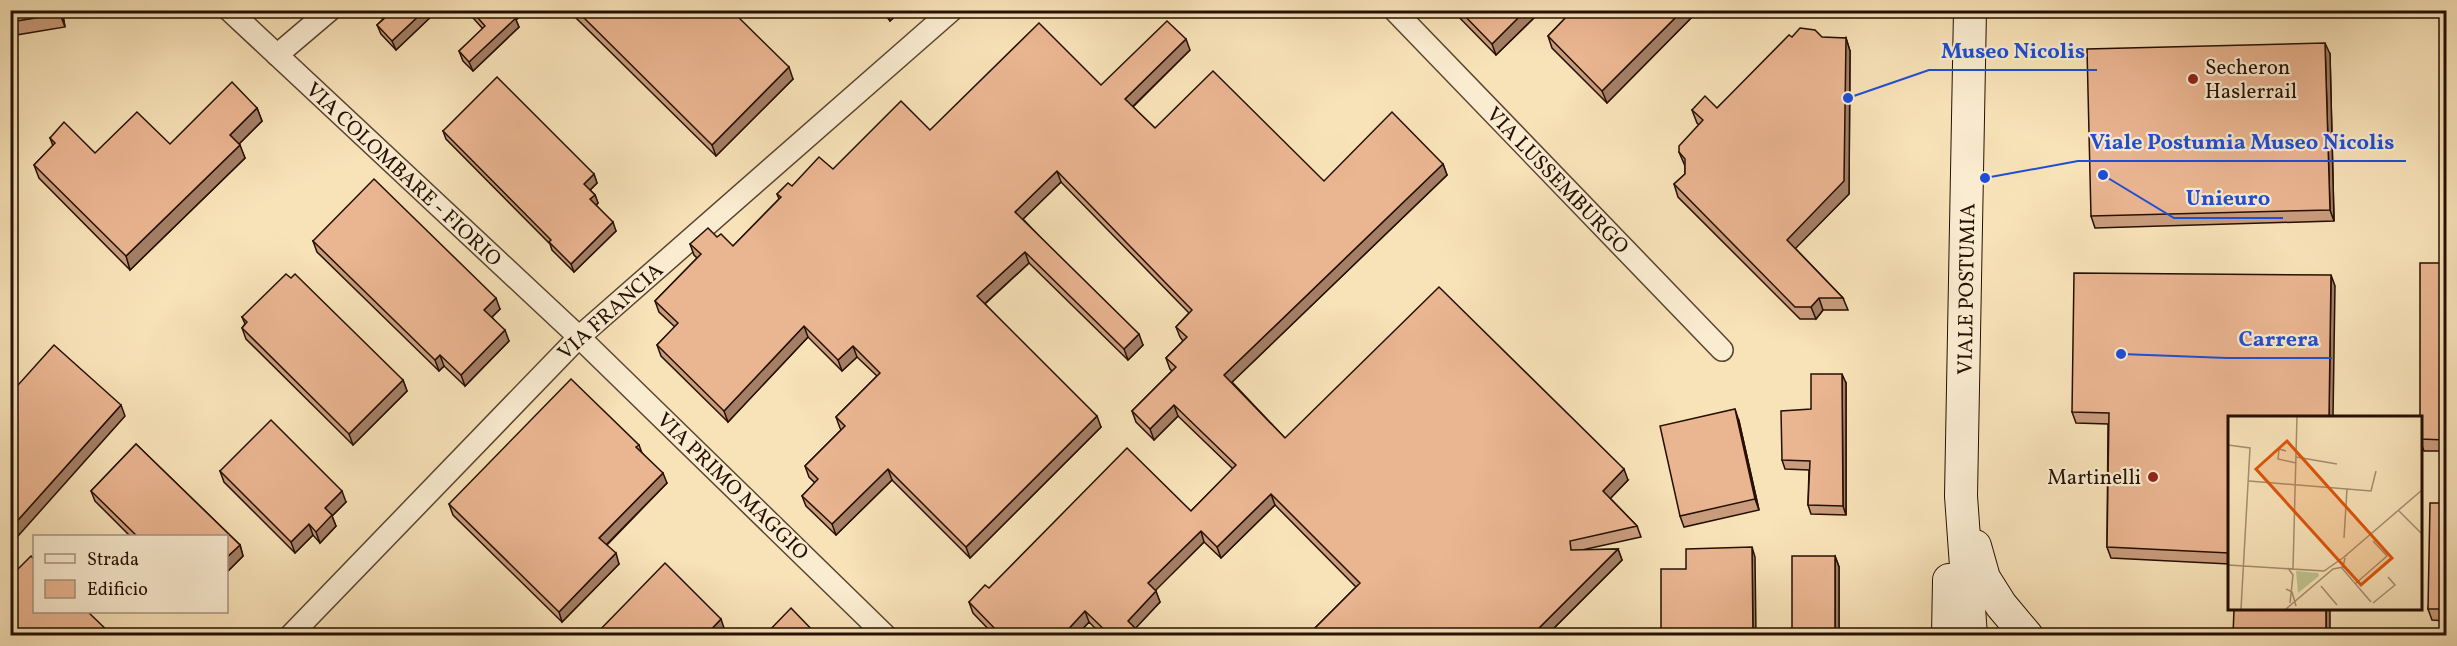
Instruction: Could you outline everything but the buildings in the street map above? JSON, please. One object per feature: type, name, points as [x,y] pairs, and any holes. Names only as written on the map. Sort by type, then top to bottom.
[{"type":"main road","name":"VIALE POSTUMIA","points":[[1970,10],[1961,496],[1971,636]]},
{"type":"main road","name":"VIALE POSTUMIA","points":[[1961,496],[1984,578],[2001,605],[2026,634]]},
{"type":"main road","name":"VIALE POSTUMIA","points":[[1948,636],[1950,541],[1961,496]]},
{"type":"main road","name":"VIALE POSTUMIA","points":[[1986,636],[2001,629],[2026,634]]},
{"type":"street","name":"VIA COLOMBARE - FIORIO","points":[[229,10],[579,337]]},
{"type":"street","points":[[277,55],[330,10]]},
{"type":"street","name":"VIA FRANCIA","points":[[290,636],[579,337],[952,10]]},
{"type":"street","name":"VIA LUSSEMBURGO","points":[[1395,10],[1722,350]]},
{"type":"street","name":"VIA PRIMO MAGGIO","points":[[579,337],[886,636]]},
{"type":"place","name":"Secheron Haslerrail","points":[[2193,79]]},
{"type":"place","name":"Museo Nicolis","points":[[1848,98]]},
{"type":"place","name":"Unieuro","points":[[2103,175]]},
{"type":"place","name":"Viale Postumia Museo Nicolis","points":[[1985,178]]},
{"type":"place","name":"Carrera","points":[[2121,354]]},
{"type":"place","name":"Martinelli","points":[[2153,477]]}]
